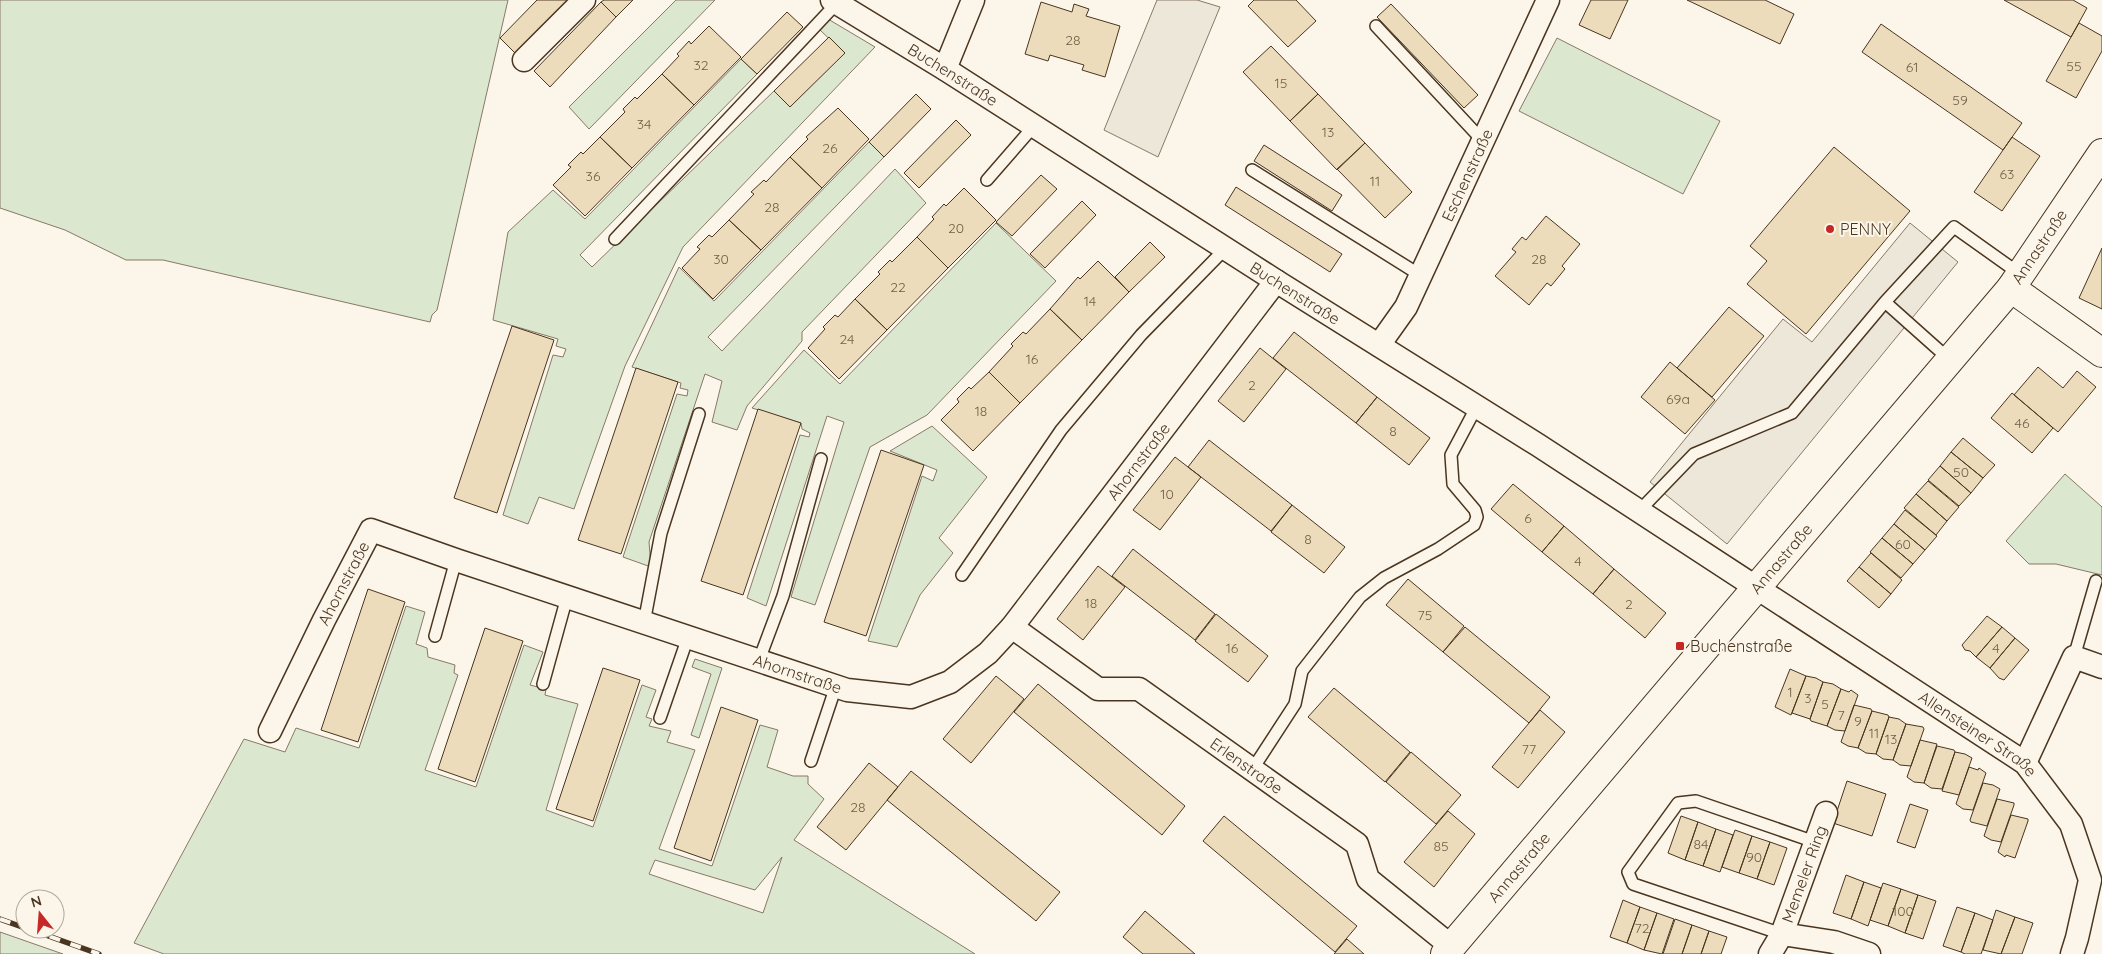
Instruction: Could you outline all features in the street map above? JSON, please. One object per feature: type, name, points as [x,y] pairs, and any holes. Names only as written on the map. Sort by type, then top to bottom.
[{"type":"street","points":[[524,60],[584,0]]},
{"type":"street","points":[[946,69],[973,0]]},
{"type":"street","name":"Eschenstraße","points":[[1379,344],[1406,307],[1548,0]]},
{"type":"street","name":"Buchenstraße","points":[[834,1],[946,69],[1225,249],[1477,406],[1757,587]]},
{"type":"street","name":"Annastraße","points":[[1448,950],[2015,281],[2102,153]]},
{"type":"street","name":"Ahornstraße","points":[[270,731],[324,620],[371,530],[847,690],[911,697],[950,682],[988,653],[1012,626],[1276,281]]},
{"type":"street","points":[[2015,281],[2102,352]]},
{"type":"street","name":"Allensteiner Straße","points":[[1757,587],[2025,764],[2070,824],[2090,880],[2072,954]]},
{"type":"street","name":"Erlenstraße","points":[[1012,626],[1098,689],[1138,689],[1356,844],[1368,879],[1448,950]]},
{"type":"street","points":[[2025,764],[2074,657],[2102,667]]},
{"type":"street","name":"Memeler Ring","points":[[1770,954],[1782,934],[1826,813]]},
{"type":"street","name":"Memeler Ring","points":[[1782,934],[1834,942],[1869,954]]},
{"type":"lane","points":[[615,239],[834,1]]},
{"type":"lane","points":[[1376,26],[1483,141]]},
{"type":"lane","points":[[987,180],[1034,126]]},
{"type":"lane","points":[[1252,170],[1420,275]]},
{"type":"lane","points":[[1640,510],[1694,454],[1792,413],[1885,302],[1954,227],[2015,281]]},
{"type":"lane","points":[[962,575],[1062,430],[1141,335],[1225,249]]},
{"type":"lane","points":[[1885,302],[1950,360]]},
{"type":"lane","points":[[1252,770],[1295,704],[1302,671],[1360,597],[1384,578],[1438,548],[1474,525],[1477,517],[1475,510],[1453,484],[1450,455],[1477,406]]},
{"type":"lane","points":[[644,623],[661,533],[700,414]]},
{"type":"lane","points":[[759,660],[783,596],[821,459]]},
{"type":"lane","points":[[435,636],[456,560]]},
{"type":"lane","points":[[2074,657],[2096,581]]},
{"type":"lane","points":[[544,684],[567,597]]},
{"type":"lane","points":[[660,718],[688,637]]},
{"type":"lane","points":[[811,762],[836,686]]},
{"type":"lane","points":[[1782,934],[1633,884],[1628,872],[1678,803],[1696,800],[1816,842]]},
{"type":"green space","points":[[0,0],[508,0],[437,310],[432,315],[430,322],[163,260],[126,260],[65,230],[0,208]]},
{"type":"green space","points":[[676,0],[715,0],[589,129],[569,107]]},
{"type":"green space","points":[[828,19],[875,47],[683,247],[625,366],[574,509],[539,497],[528,524],[503,515],[553,355],[563,357],[566,349],[556,346],[558,339],[493,320],[508,232],[553,190],[585,219],[741,59],[757,74],[580,255],[592,267],[774,91],[790,107],[844,53],[819,29]]},
{"type":"green space","points":[[1557,38],[1720,121],[1683,194],[1519,111]]},
{"type":"green space","points":[[869,142],[884,157],[708,337],[722,351],[895,169],[926,203],[802,332],[802,341],[747,406],[737,430],[712,422],[722,381],[705,374],[649,542],[651,567],[623,557],[677,394],[687,396],[688,390],[680,388],[681,383],[632,367],[679,267],[714,301]]},
{"type":"green space","points":[[996,223],[1056,281],[927,415],[870,447],[815,605],[791,597],[844,422],[827,416],[766,606],[747,598],[800,435],[809,437],[810,433],[802,429],[801,423],[752,408],[804,350],[840,384]]},
{"type":"green space","points":[[932,426],[987,477],[939,538],[953,553],[920,595],[897,647],[868,641],[922,476],[933,481],[937,470],[890,451]]},
{"type":"green space","points":[[2065,474],[2102,507],[2102,575],[2056,564],[2029,564],[2006,541]]},
{"type":"green space","points":[[406,606],[425,612],[416,644],[427,648],[428,657],[455,665],[454,673],[458,675],[425,770],[476,787],[524,645],[543,652],[530,685],[546,689],[545,695],[578,704],[546,810],[593,827],[642,685],[656,690],[646,717],[652,719],[649,726],[671,731],[667,742],[695,750],[659,849],[712,866],[760,725],[778,730],[767,767],[793,776],[808,776],[808,784],[824,799],[794,840],[975,954],[164,954],[134,943],[244,739],[285,752],[296,728],[359,748]],"holes":[[[782,857],[763,913],[649,874],[655,860],[755,890]]]},
{"type":"green space","points":[[695,659],[722,668],[699,738],[691,735],[711,674],[692,667]]},
{"type":"green space","points":[[0,932],[15,937],[15,939],[20,939],[63,954],[0,954]]},
{"type":"shaded area","points":[[1157,0],[1197,0],[1220,7],[1158,157],[1104,130]]},
{"type":"shaded area","points":[[1910,223],[1958,262],[1727,544],[1650,482],[1783,319],[1812,342]]},
{"type":"building","points":[[537,0],[568,0],[516,54],[500,38]]},
{"type":"building","points":[[604,0],[633,0],[616,17],[601,2]]},
{"type":"building","points":[[1254,0],[1296,0],[1316,21],[1288,47],[1248,6]]},
{"type":"building","points":[[1591,0],[1628,0],[1610,39],[1579,25]]},
{"type":"building","points":[[1687,0],[1765,0],[1794,14],[1780,44]]},
{"type":"building","points":[[2004,0],[2073,0],[2087,8],[2071,37]]},
{"type":"building","points":[[601,2],[616,17],[550,87],[534,71]]},
{"type":"building","points":[[1041,2],[1072,12],[1074,4],[1089,9],[1086,16],[1120,26],[1105,77],[1082,70],[1084,65],[1050,55],[1048,61],[1025,54]]},
{"type":"building","points":[[1391,4],[1478,95],[1464,108],[1377,17]]},
{"type":"building","points":[[787,12],[803,27],[757,74],[741,59]]},
{"type":"building","points":[[2079,23],[2102,36],[2102,51],[2076,98],[2046,81]]},
{"type":"building","points":[[1881,24],[2022,123],[2003,150],[1862,52]]},
{"type":"building","points":[[709,26],[741,57],[694,105],[662,74],[679,56],[677,54],[689,41],[691,44]]},
{"type":"building","points":[[829,37],[845,53],[790,107],[774,91]]},
{"type":"building","points":[[1271,46],[1318,94],[1290,121],[1243,72]]},
{"type":"building","points":[[662,74],[694,105],[632,168],[600,137],[625,112],[623,109],[635,97],[637,99]]},
{"type":"building","points":[[916,94],[931,109],[884,157],[869,142]]},
{"type":"building","points":[[1318,94],[1365,143],[1337,170],[1290,121]]},
{"type":"building","points":[[838,108],[869,139],[822,188],[790,157],[808,139],[806,137]]},
{"type":"building","points":[[956,120],[971,135],[919,188],[904,173]]},
{"type":"building","points":[[600,137],[632,168],[585,216],[553,185],[571,167],[568,165],[581,152],[583,154]]},
{"type":"building","points":[[2012,137],[2040,156],[2002,211],[1974,192]]},
{"type":"building","points":[[1365,143],[1412,192],[1385,218],[1337,169]]},
{"type":"building","points":[[1264,145],[1342,195],[1332,211],[1254,161]]},
{"type":"building","name":"PENNY","points":[[1834,147],[1910,211],[1806,334],[1747,284],[1767,261],[1750,246]]},
{"type":"building","points":[[790,157],[822,188],[761,250],[729,220],[754,194],[751,192],[764,180],[766,182]]},
{"type":"building","points":[[1041,175],[1057,189],[1012,236],[996,222]]},
{"type":"building","points":[[1236,187],[1342,254],[1330,272],[1225,205]]},
{"type":"building","points":[[964,188],[996,220],[948,268],[917,237],[934,219],[932,217],[944,204],[946,206]]},
{"type":"building","points":[[1082,201],[1096,215],[1045,268],[1030,254]]},
{"type":"building","points":[[1546,216],[1580,244],[1562,266],[1565,269],[1551,286],[1547,283],[1529,305],[1495,276],[1516,252],[1512,249],[1522,237],[1526,240]]},
{"type":"building","points":[[729,220],[761,250],[713,299],[682,268],[700,249],[697,247],[709,235],[712,237]]},
{"type":"building","points":[[917,237],[948,268],[887,330],[855,299],[880,274],[878,272],[890,260],[892,262]]},
{"type":"building","points":[[1150,242],[1165,257],[1129,292],[1115,277]]},
{"type":"building","points":[[2102,248],[2102,309],[2079,298]]},
{"type":"building","points":[[1098,261],[1129,292],[1082,340],[1050,309],[1078,277],[1080,279]]},
{"type":"building","points":[[855,299],[887,330],[839,379],[808,348],[825,329],[823,327],[835,315],[838,317]]},
{"type":"building","points":[[1729,307],[1764,336],[1712,397],[1677,368]]},
{"type":"building","points":[[1050,309],[1082,340],[1020,403],[989,372],[1013,346],[1011,344],[1023,332],[1026,334]]},
{"type":"building","points":[[512,326],[554,340],[497,513],[454,498]]},
{"type":"building","points":[[1294,332],[1377,397],[1356,423],[1273,358]]},
{"type":"building","points":[[1260,348],[1286,369],[1244,422],[1218,401]]},
{"type":"building","points":[[1670,362],[1715,400],[1685,434],[1641,397]]},
{"type":"building","points":[[2038,367],[2063,388],[2077,371],[2096,387],[2058,432],[2014,395]]},
{"type":"building","points":[[636,368],[678,382],[621,554],[578,540]]},
{"type":"building","points":[[989,372],[1020,403],[973,451],[941,420],[959,402],[957,399],[969,387],[971,389]]},
{"type":"building","points":[[2012,393],[2053,428],[2032,453],[1991,418]]},
{"type":"building","points":[[1377,397],[1430,438],[1409,465],[1356,423]]},
{"type":"building","points":[[758,409],[801,423],[743,595],[701,581]]},
{"type":"building","points":[[1963,438],[1995,465],[1983,478],[1951,452]]},
{"type":"building","points":[[1209,440],[1292,505],[1271,531],[1188,467]]},
{"type":"building","points":[[881,450],[924,465],[866,636],[824,622]]},
{"type":"building","points":[[1951,452],[1983,478],[1971,493],[1940,466]]},
{"type":"building","points":[[1175,457],[1201,477],[1160,530],[1133,510]]},
{"type":"building","points":[[1940,466],[1971,493],[1959,506],[1928,480]]},
{"type":"building","points":[[1928,481],[1959,507],[1947,521],[1916,494]]},
{"type":"building","points":[[1513,484],[1564,526],[1542,552],[1491,509]]},
{"type":"building","points":[[1916,494],[1947,521],[1936,535],[1904,508]]},
{"type":"building","points":[[1292,505],[1345,547],[1324,573],[1271,532]]},
{"type":"building","points":[[1905,510],[1937,536],[1925,550],[1894,524]]},
{"type":"building","points":[[1894,524],[1925,550],[1913,564],[1882,538]]},
{"type":"building","points":[[1564,526],[1614,569],[1593,594],[1542,552]]},
{"type":"building","points":[[1882,538],[1913,564],[1901,578],[1870,552]]},
{"type":"building","points":[[1133,549],[1215,614],[1195,640],[1112,576]]},
{"type":"building","points":[[1871,553],[1902,580],[1891,594],[1859,567]]},
{"type":"building","points":[[1098,566],[1125,587],[1083,640],[1057,619]]},
{"type":"building","points":[[1859,567],[1891,594],[1879,608],[1847,581]]},
{"type":"building","points":[[1614,569],[1666,613],[1645,638],[1593,594]]},
{"type":"building","points":[[1408,579],[1464,626],[1443,652],[1386,605]]},
{"type":"building","points":[[368,589],[405,602],[358,742],[321,730]]},
{"type":"building","points":[[1216,614],[1268,656],[1248,682],[1195,641]]},
{"type":"building","points":[[1987,616],[2002,627],[1976,657],[1970,651],[1965,650],[1962,645]]},
{"type":"building","points":[[1465,627],[1550,697],[1529,723],[1443,652]]},
{"type":"building","points":[[2002,627],[2015,638],[1990,668],[1976,657]]},
{"type":"building","points":[[485,628],[523,641],[475,782],[438,769]]},
{"type":"building","points":[[2015,638],[2029,650],[2004,680],[1999,678],[1990,668]]},
{"type":"building","points":[[603,668],[640,680],[593,821],[556,809]]},
{"type":"building","points":[[1790,669],[1806,676],[1791,715],[1775,707]]},
{"type":"building","points":[[996,676],[1024,699],[971,763],[943,739]]},
{"type":"building","points":[[1806,676],[1823,682],[1810,719],[1792,713]]},
{"type":"building","points":[[1823,682],[1833,684],[1841,689],[1827,726],[1810,719]]},
{"type":"building","points":[[1038,684],[1185,806],[1162,835],[1014,712]]},
{"type":"building","points":[[1334,688],[1410,752],[1385,782],[1308,717]]},
{"type":"building","points":[[1841,689],[1849,692],[1851,690],[1858,695],[1845,731],[1835,730],[1827,726]]},
{"type":"building","points":[[1854,705],[1871,709],[1872,711],[1858,748],[1841,742]]},
{"type":"building","points":[[721,707],[758,720],[711,861],[674,848]]},
{"type":"building","points":[[1540,710],[1565,732],[1518,788],[1492,767]]},
{"type":"building","points":[[1872,711],[1888,715],[1889,717],[1876,754],[1866,753],[1858,748]]},
{"type":"building","points":[[1889,717],[1899,719],[1906,724],[1893,760],[1883,759],[1876,754]]},
{"type":"building","points":[[1906,724],[1923,727],[1924,729],[1911,766],[1900,765],[1893,760]]},
{"type":"building","points":[[1920,740],[1937,744],[1924,783],[1914,782],[1907,777]]},
{"type":"building","points":[[1937,746],[1954,750],[1955,752],[1942,789],[1931,788],[1924,783]]},
{"type":"building","points":[[1411,752],[1461,795],[1436,824],[1386,782]]},
{"type":"building","points":[[1955,752],[1972,758],[1959,795],[1942,791]]},
{"type":"building","points":[[869,763],[898,787],[846,850],[817,827]]},
{"type":"building","points":[[1969,767],[1978,770],[1979,768],[1986,773],[1973,810],[1963,809],[1956,804]]},
{"type":"building","points":[[911,771],[1060,892],[1036,921],[887,800]]},
{"type":"building","points":[[1847,781],[1886,794],[1872,836],[1833,823]]},
{"type":"building","points":[[1983,783],[2000,789],[1987,826],[1971,822],[1970,820]]},
{"type":"building","points":[[1997,799],[2014,803],[2001,842],[1984,836]]},
{"type":"building","points":[[1910,804],[1928,810],[1915,848],[1897,842]]},
{"type":"building","points":[[1448,811],[1475,834],[1434,887],[1404,862]]},
{"type":"building","points":[[2011,815],[2028,819],[2015,858],[2006,855],[2005,857],[1998,852]]},
{"type":"building","points":[[1224,816],[1357,926],[1335,952],[1203,841]]},
{"type":"building","points":[[1681,816],[1698,822],[1685,860],[1668,853]]},
{"type":"building","points":[[1698,822],[1716,829],[1703,866],[1685,860]]},
{"type":"building","points":[[1716,829],[1733,835],[1720,872],[1703,866]]},
{"type":"building","points":[[1735,830],[1752,836],[1739,873],[1722,867]]},
{"type":"building","points":[[1752,836],[1770,842],[1757,879],[1739,873]]},
{"type":"building","points":[[1770,842],[1787,848],[1774,885],[1757,879]]},
{"type":"building","points":[[1846,875],[1864,882],[1851,919],[1833,913]]},
{"type":"building","points":[[1864,882],[1881,888],[1868,926],[1851,919]]},
{"type":"building","points":[[1883,883],[1901,889],[1888,926],[1870,920]]},
{"type":"building","points":[[1901,889],[1918,895],[1905,933],[1888,926]]},
{"type":"building","points":[[1918,895],[1936,901],[1923,939],[1905,933]]},
{"type":"building","points":[[1623,900],[1640,907],[1627,943],[1610,937]]},
{"type":"building","points":[[1640,907],[1657,913],[1644,950],[1627,943]]},
{"type":"building","points":[[1957,907],[1975,913],[1961,952],[1943,946]]},
{"type":"building","points":[[1996,910],[2015,917],[2001,954],[1983,950]]},
{"type":"building","points":[[1145,911],[1195,954],[1143,954],[1123,937]]},
{"type":"building","points":[[1657,913],[1674,919],[1662,954],[1644,950]]},
{"type":"building","points":[[1975,913],[1993,920],[1981,954],[1965,954],[1961,952]]},
{"type":"building","points":[[2015,917],[2033,923],[2022,954],[2001,954]]},
{"type":"building","points":[[1675,919],[1692,925],[1682,954],[1663,954]]},
{"type":"building","points":[[1692,925],[1709,931],[1701,954],[1682,954]]},
{"type":"building","points":[[1709,931],[1727,937],[1721,954],[1701,954]]},
{"type":"building","points":[[1347,939],[1364,954],[1334,954]]},
{"type":"railway","points":[[0,919],[15,924]]},
{"type":"railway","points":[[57,939],[99,954]]},
{"type":"place","name":"PENNY","points":[[1830,229]]},
{"type":"place","name":"Buchenstraße","points":[[1680,646]]}]
